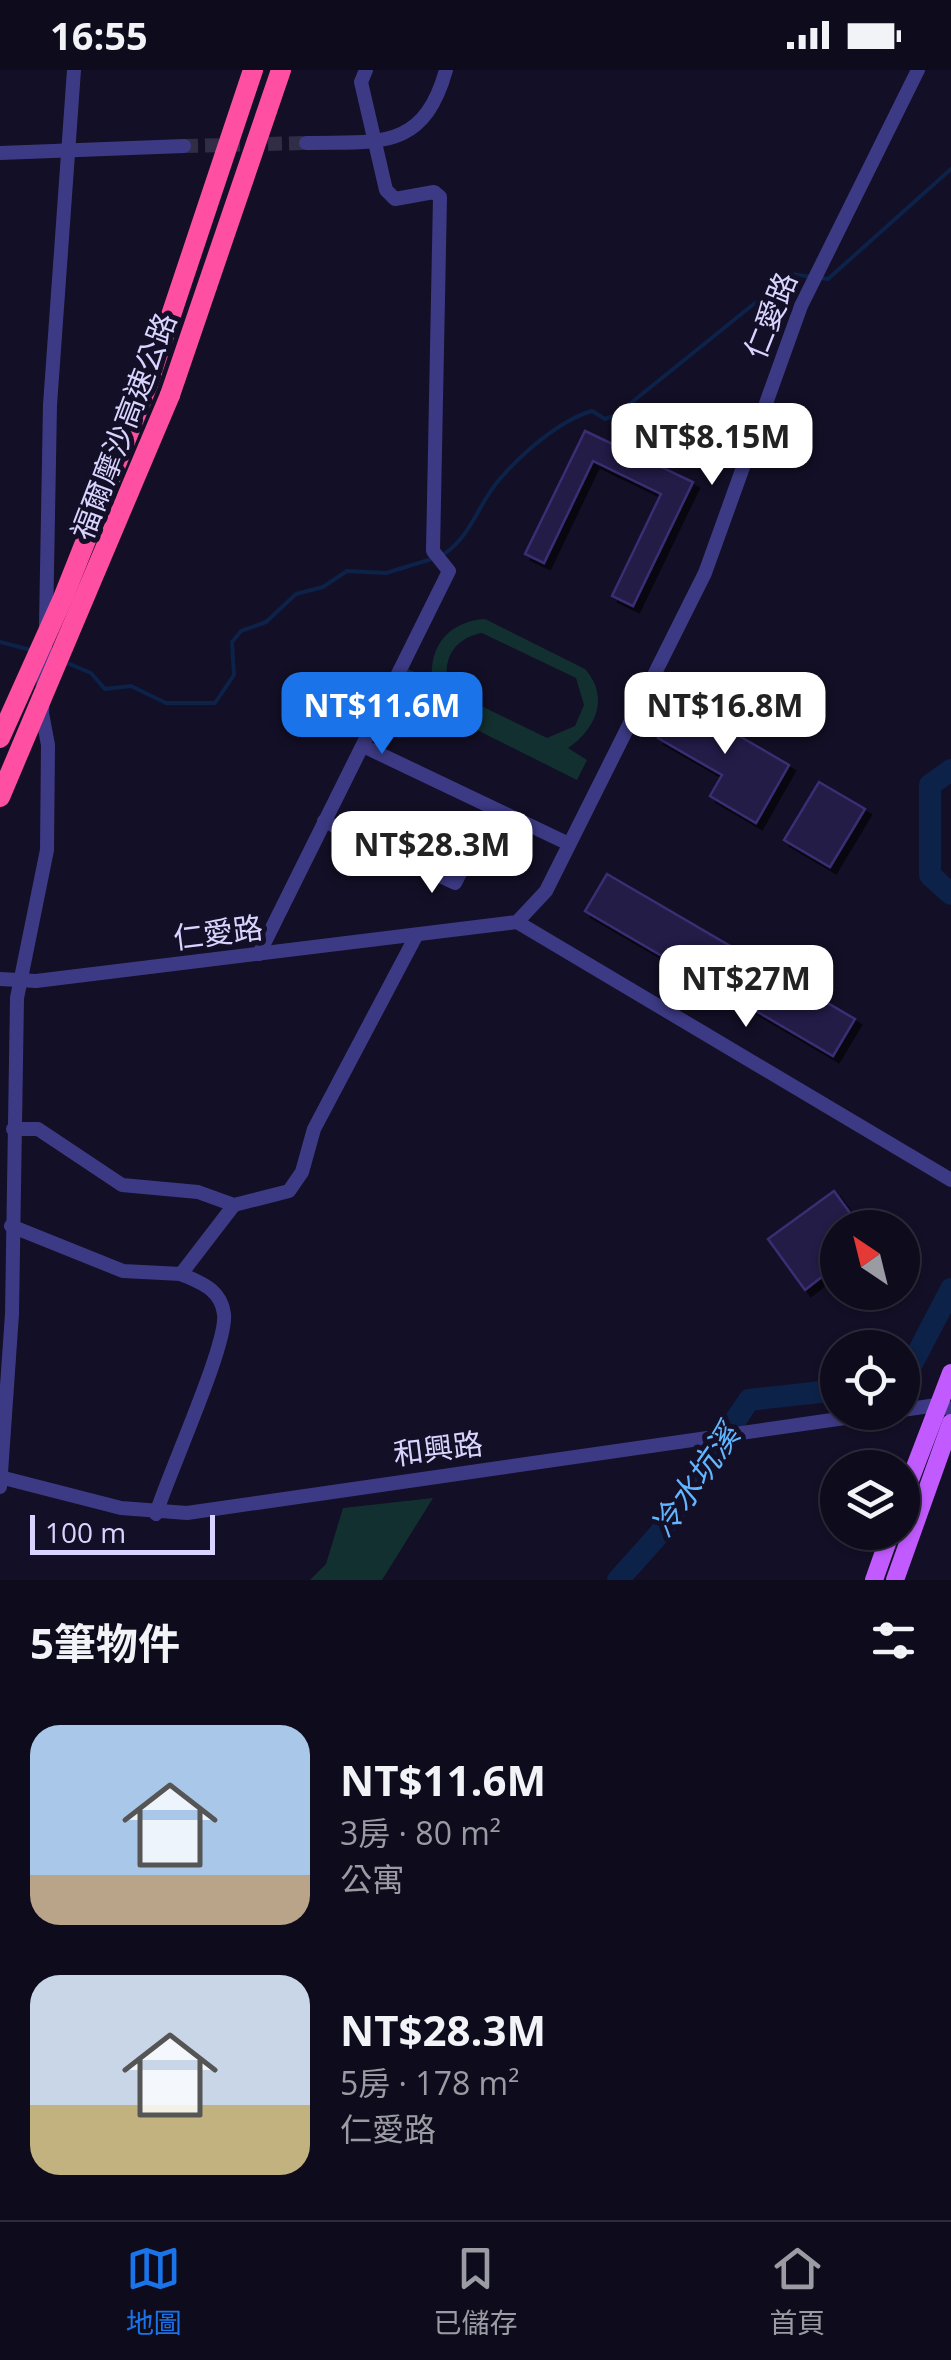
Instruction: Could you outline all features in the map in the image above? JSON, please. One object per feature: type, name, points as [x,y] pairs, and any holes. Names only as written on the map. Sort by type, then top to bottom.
[{"type":"highway","name":"福爾摩沙高速公路","points":[[0,738],[64,598],[148,384],[253,70]]},
{"type":"highway","name":"福爾摩沙高速公路","points":[[0,797],[170,395],[281,70]]},
{"type":"main road","points":[[920,1461],[944,1407],[951,1373]]},
{"type":"main road","points":[[895,1580],[950,1427]]},
{"type":"main road","points":[[874,1580],[885,1550]]},
{"type":"street","points":[[0,1487],[12,1314],[10,1226],[22,980],[47,850],[48,745],[42,714],[50,405],[74,70]]},
{"type":"street","points":[[258,954],[449,571],[438,557],[440,197],[434,192],[390,197],[361,82],[366,70]]},
{"type":"street","points":[[306,142],[374,141],[403,136],[416,126],[440,90],[446,70]]},
{"type":"street","name":"仁愛路","points":[[0,979],[22,980],[258,954],[517,922],[546,892],[705,573],[800,306],[918,70]]},
{"type":"street","points":[[0,154],[184,146]]},
{"type":"street","points":[[363,746],[569,844]]},
{"type":"street","points":[[324,821],[455,883],[492,810]]},
{"type":"street","points":[[517,922],[951,1180]]},
{"type":"street","points":[[13,1129],[38,1129],[122,1185],[198,1192],[234,1205],[289,1191],[302,1172],[314,1129],[416,936]]},
{"type":"street","points":[[181,1274],[234,1205]]},
{"type":"street","points":[[10,1226],[123,1271],[181,1274],[210,1286],[219,1297],[224,1330],[156,1514]]},
{"type":"street","name":"和興路","points":[[0,1478],[156,1514],[820,1422]]},
{"type":"green space","points":[[485,619],[585,669],[593,680],[597,690],[596,712],[586,732],[568,748],[587,760],[577,780],[397,690],[408,669],[432,680],[434,656],[444,637]],"holes":[[[482,633],[576,678],[584,705],[575,726],[547,738],[451,691],[447,671],[456,646]]]},
{"type":"green space","points":[[433,1498],[382,1580],[310,1580],[326,1564],[343,1508]]},
{"type":"building","points":[[585,431],[693,482],[633,606],[612,596],[661,494],[593,461],[544,563],[525,554]]},
{"type":"building","points":[[684,694],[740,727],[736,734],[789,765],[756,823],[710,796],[722,775],[658,738]]},
{"type":"building","points":[[819,782],[865,809],[830,867],[784,840]]},
{"type":"building","points":[[607,874],[855,1019],[833,1056],[585,911]]},
{"type":"building","points":[[834,1191],[848,1210],[820,1210],[820,1278],[805,1290],[768,1239]]},
{"type":"waterway","points":[[444,554],[468,529],[499,480],[542,439],[592,411],[605,419],[616,415],[791,274],[828,279],[951,169]]},
{"type":"waterway","points":[[65,662],[91,673],[105,689],[131,686],[166,703],[215,703],[234,675],[232,642],[241,631],[266,622],[296,594],[323,587],[347,571],[386,573],[435,558]]},
{"type":"waterway","points":[[0,642],[31,650]]},
{"type":"waterway","name":"冷水坑溪","points":[[951,770],[930,785],[930,875],[951,894]]},
{"type":"waterway","name":"冷水坑溪","points":[[920,1348],[951,1289]]},
{"type":"waterway","name":"冷水坑溪","points":[[618,1580],[660,1533],[749,1400],[820,1392]]},
{"type":"tunnel","points":[[184,146],[306,143]]}]
